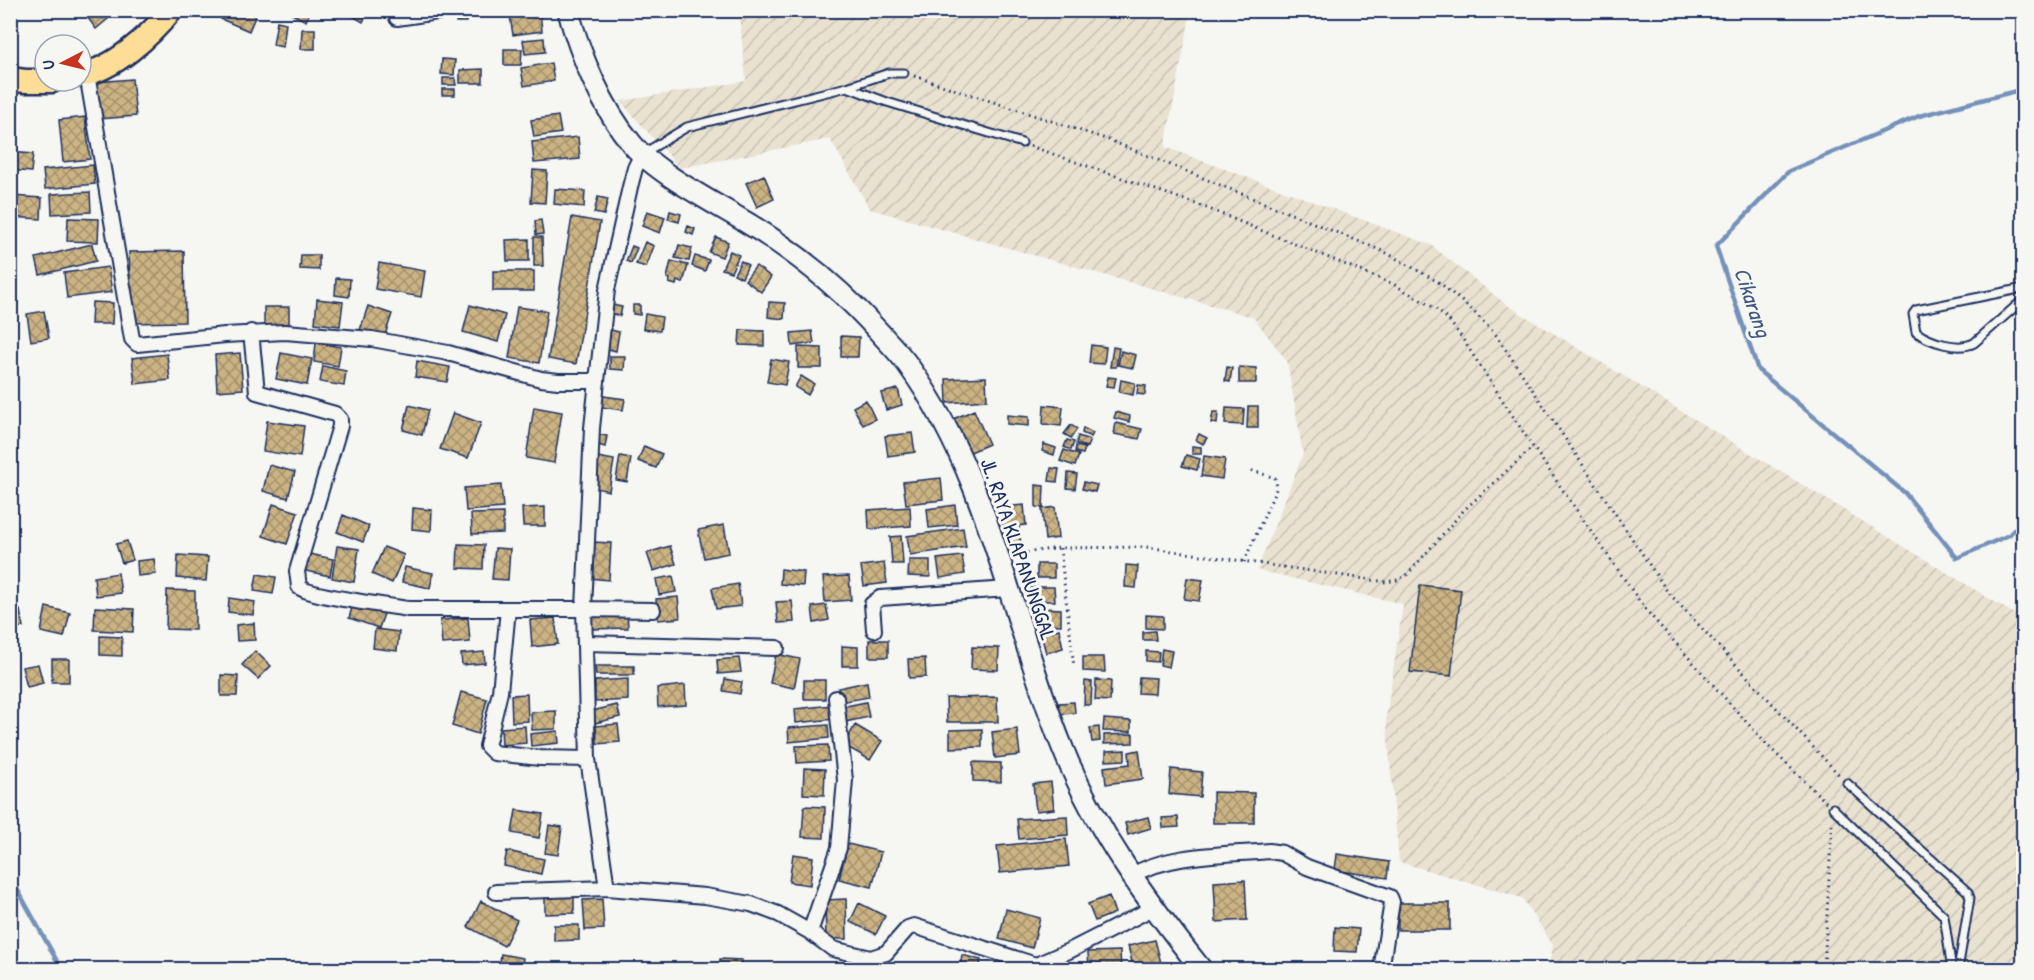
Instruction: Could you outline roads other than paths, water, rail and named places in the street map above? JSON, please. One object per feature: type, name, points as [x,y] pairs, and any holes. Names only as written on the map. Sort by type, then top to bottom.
[{"type":"main road","points":[[93,72],[110,65],[160,23],[171,10]]},
{"type":"main road","points":[[10,79],[33,81]]},
{"type":"street","points":[[397,18],[451,10]]},
{"type":"street","name":"JL. RAYA KLAPANUNGGAL","points":[[568,10],[602,99],[617,125],[642,154],[679,181],[807,262],[855,304],[907,364],[944,422],[969,473],[985,513],[1043,696],[1075,778],[1106,837],[1131,876],[1153,908],[1202,969]]},
{"type":"street","points":[[87,93],[132,340],[137,344],[251,332],[285,332],[372,339],[448,353],[541,379],[597,381]]},
{"type":"street","points":[[607,888],[588,759],[584,609],[592,428],[607,290],[630,187],[642,154]]},
{"type":"street","points":[[251,332],[257,393],[335,414],[340,419],[340,426],[297,572],[299,587],[311,593],[408,609],[654,610]]},
{"type":"street","points":[[874,630],[872,603],[880,598],[1008,589]]},
{"type":"street","points":[[508,609],[500,692],[487,746],[494,753],[540,758],[588,759]]},
{"type":"street","points":[[585,644],[777,648]]},
{"type":"street","points":[[810,932],[840,848],[844,780],[836,698]]},
{"type":"street","points":[[1131,876],[1142,869],[1176,860],[1269,851],[1282,853],[1307,867],[1390,897],[1392,902],[1381,969]]},
{"type":"street","points":[[496,892],[607,888],[705,896],[751,904],[810,932],[833,949],[871,958],[886,953],[908,928],[920,927],[1035,967],[1153,908]]},
{"type":"lane","points":[[642,154],[687,127],[847,87],[889,73],[904,73]]},
{"type":"lane","points":[[847,87],[887,102],[1022,143]]},
{"type":"lane","points":[[2024,288],[1917,310],[1914,314],[1916,332],[1923,337],[1966,347],[1974,344],[2024,299]]},
{"type":"lane","points":[[1846,783],[1968,892],[1970,898],[1958,969]]},
{"type":"lane","points":[[1833,808],[1944,916],[1952,969]]},
{"type":"waterway","name":"Cikarang","points":[[2024,89],[1919,116],[1789,171],[1716,246],[1758,370],[1905,493],[1957,558],[2009,535],[2024,519]]},
{"type":"waterway","points":[[10,876],[62,970]]}]
